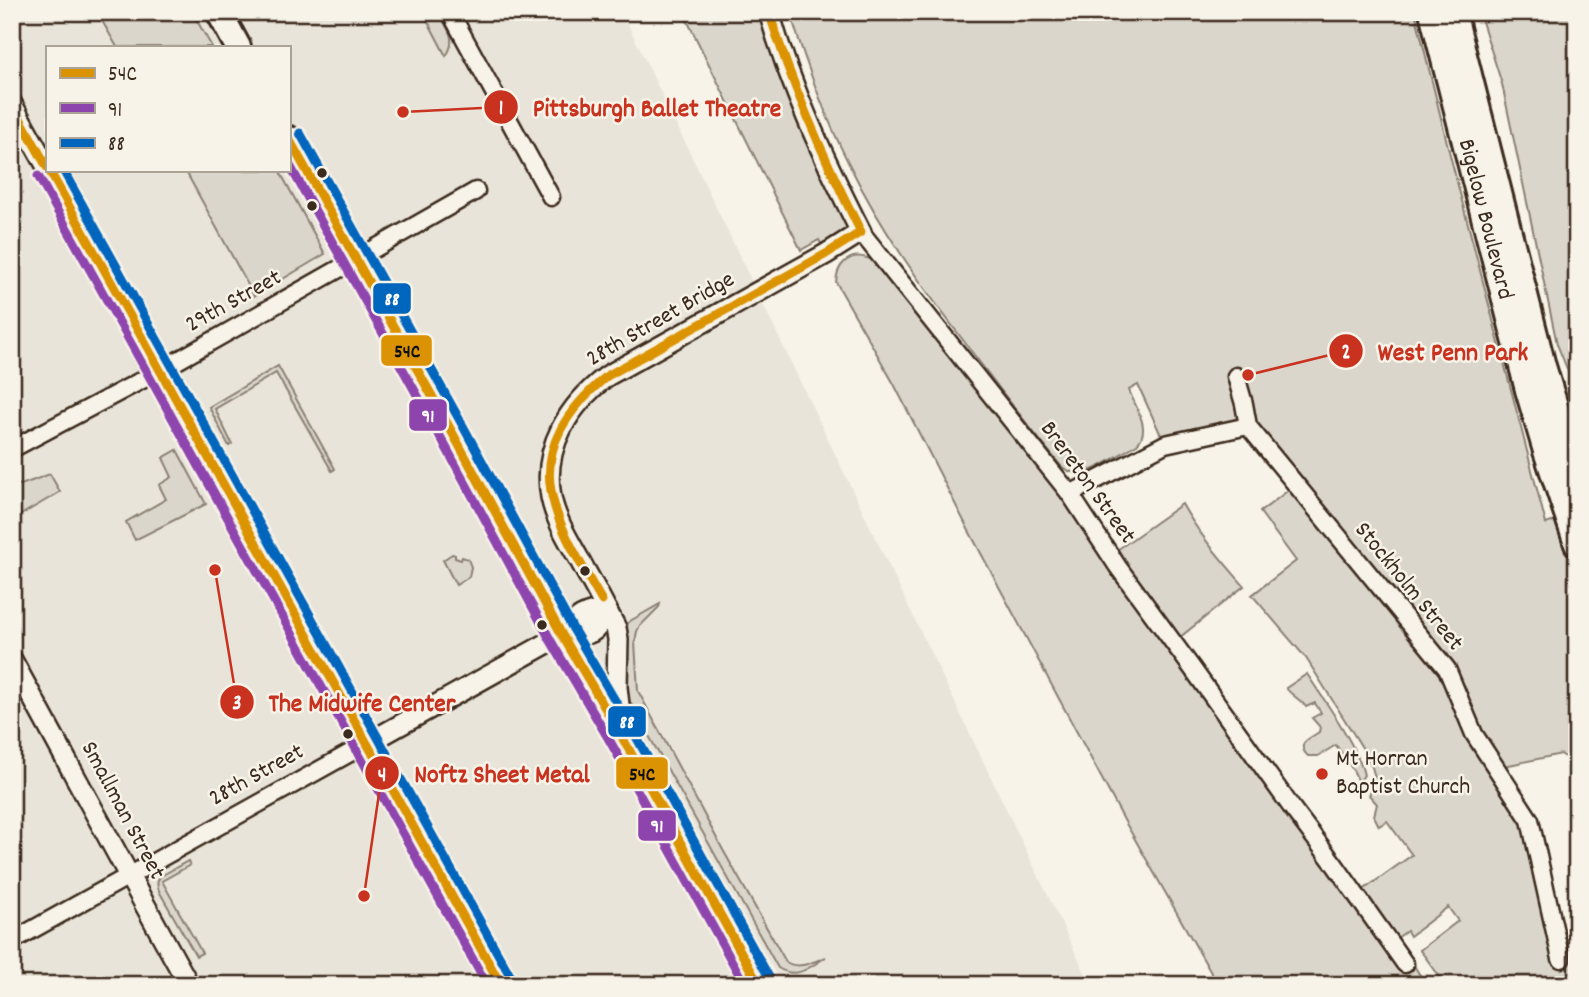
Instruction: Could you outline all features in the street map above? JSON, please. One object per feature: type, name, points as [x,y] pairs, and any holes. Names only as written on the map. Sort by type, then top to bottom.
[{"type":"main road","points":[[219,12],[237,46]]},
{"type":"main road","name":"Bigelow Boulevard","points":[[1432,12],[1528,390],[1545,451],[1577,544]]},
{"type":"main road","name":"Bigelow Boulevard","points":[[1453,12],[1543,366],[1577,480]]},
{"type":"main road","points":[[290,141],[562,635],[622,737],[759,985]]},
{"type":"street","points":[[450,12],[551,197]]},
{"type":"street","name":"Brereton Street","points":[[769,12],[791,79],[827,164],[861,232],[1070,494],[1118,567],[1405,964]]},
{"type":"street","points":[[12,104],[46,164]]},
{"type":"street","points":[[50,172],[501,985]]},
{"type":"street","name":"29th Street","points":[[12,449],[161,370],[475,191]]},
{"type":"street","name":"28th Street Bridge","points":[[622,737],[617,687],[616,628],[567,539],[551,498],[551,456],[558,435],[568,415],[592,388],[607,376],[827,254],[861,232]]},
{"type":"street","name":"Stockholm Street","points":[[1236,376],[1248,426],[1447,669],[1474,734],[1530,820],[1561,959]]},
{"type":"street","points":[[1070,494],[1165,444],[1248,426]]},
{"type":"street","name":"28th Street","points":[[12,941],[562,635],[578,618],[592,611],[607,611]]},
{"type":"street","name":"Smallman Street","points":[[12,660],[189,985]]},
{"type":"shaded area","points":[[12,12],[622,12],[1091,985],[12,985]]},
{"type":"shaded area","points":[[97,12],[192,12],[211,46],[116,46]]},
{"type":"shaded area","points":[[423,12],[438,12],[448,28],[451,44],[446,56]]},
{"type":"shaded area","points":[[683,12],[769,12],[861,232],[826,254],[819,240],[801,250]]},
{"type":"shaded area","points":[[790,12],[1415,12],[1546,524],[1558,520],[1577,579],[1577,766],[1561,754],[1495,768],[1530,820],[1561,959],[1577,955],[1577,985],[1430,985],[1440,977],[1420,950],[1458,921],[1448,907],[1410,936],[1407,931],[1397,938],[1426,985],[1218,985],[1124,820],[968,529],[894,384],[836,282],[839,270],[845,261],[855,257],[870,259],[888,268],[1110,555],[1182,504],[1203,537],[1244,586],[1174,642],[1356,895],[1412,855],[1387,821],[1379,826],[1374,816],[1377,804],[1369,795],[1376,781],[1363,749],[1306,658],[1252,595],[1296,561],[1260,512],[1295,485],[1248,426],[1165,444],[1138,385],[1129,390],[1143,425],[1143,432],[1137,444],[1084,472],[1073,472],[1061,466],[932,298],[875,212],[832,129]]},
{"type":"shaded area","points":[[1479,12],[1577,12],[1577,394],[1557,344],[1502,84]]},
{"type":"shaded area","points":[[186,172],[280,172],[325,254],[254,296]]},
{"type":"shaded area","points":[[278,366],[335,469],[332,471],[276,373],[215,409],[232,444],[229,446],[209,407]]},
{"type":"shaded area","points":[[177,450],[206,504],[135,540],[126,522],[166,499],[159,485],[172,477],[163,458]]},
{"type":"shaded area","points":[[50,474],[60,492],[12,520],[12,481],[21,485]]},
{"type":"shaded area","points":[[452,554],[461,560],[462,557],[468,559],[471,567],[469,577],[456,585],[443,560]]},
{"type":"shaded area","points":[[660,604],[637,631],[635,642],[638,691],[786,962],[801,965],[826,957],[803,971],[791,973],[778,968],[628,698],[624,660],[628,623]]},
{"type":"shaded area","points":[[1307,674],[1355,750],[1364,775],[1359,782],[1336,745],[1318,756],[1308,756],[1304,752],[1305,742],[1319,732],[1320,727],[1312,718],[1321,713],[1315,703],[1306,707],[1286,688]]},
{"type":"shaded area","points":[[188,861],[190,865],[162,881],[202,953],[196,956],[157,885],[161,876]]},
{"type":"transit line","name":"54C","points":[[602,601],[568,540],[556,512],[550,485],[551,459],[559,432],[578,405],[607,376],[861,232],[810,124],[769,12]]},
{"type":"transit line","name":"54C","points":[[12,104],[46,165]]},
{"type":"transit line","name":"88","points":[[300,133],[573,629],[633,731],[770,979]]},
{"type":"transit line","name":"54C","points":[[290,141],[562,635],[622,737],[759,985]]},
{"type":"transit line","name":"91","points":[[290,166],[551,641],[611,743],[745,985]]},
{"type":"transit line","name":"54C","points":[[50,172],[501,985]]},
{"type":"transit line","name":"88","points":[[64,172],[512,979]]},
{"type":"transit line","name":"91","points":[[38,176],[487,985]]},
{"type":"place","name":"Pittsburgh Ballet Theatre","points":[[403,112]]},
{"type":"place","name":"West Penn Park","points":[[1248,375]]},
{"type":"place","name":"The Midwife Center","points":[[215,570]]},
{"type":"place","name":"Mt Horran Baptist Church","points":[[1322,774]]},
{"type":"place","name":"Noftz Sheet Metal","points":[[364,896]]}]
